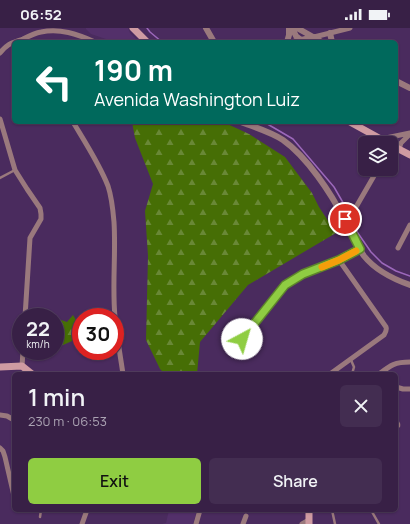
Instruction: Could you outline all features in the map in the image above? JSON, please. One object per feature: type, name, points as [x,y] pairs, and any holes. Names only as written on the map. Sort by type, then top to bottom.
[{"type":"main road","points":[[133,28],[145,40]]},
{"type":"main road","points":[[354,124],[377,136]]},
{"type":"main road","points":[[399,149],[410,155]]},
{"type":"main road","points":[[0,368],[22,366],[30,372]]},
{"type":"street","points":[[206,28],[213,40]]},
{"type":"street","points":[[290,28],[301,40],[350,28]]},
{"type":"street","points":[[288,40],[290,28]]},
{"type":"street","points":[[297,28],[319,40]]},
{"type":"street","points":[[25,40],[40,32],[52,30],[65,31],[91,40]]},
{"type":"street","points":[[330,33],[332,40]]},
{"type":"street","points":[[0,53],[12,42]]},
{"type":"street","points":[[398,82],[410,88]]},
{"type":"street","points":[[0,119],[15,170],[40,208],[41,214],[41,219],[30,238],[26,308]]},
{"type":"street","points":[[74,124],[108,186],[112,202],[115,240],[113,308]]},
{"type":"street","points":[[246,124],[282,139],[291,147],[307,164],[329,192],[365,257],[384,274],[410,285]]},
{"type":"street","points":[[393,136],[410,133]]},
{"type":"street","points":[[399,149],[400,143],[410,133]]},
{"type":"street","points":[[352,214],[374,176]]},
{"type":"street","points":[[398,248],[410,225]]},
{"type":"street","points":[[235,348],[285,285],[303,274],[339,260],[360,249]]},
{"type":"street","points":[[333,372],[384,335],[387,330],[339,260]]},
{"type":"street","points":[[22,360],[22,366]]},
{"type":"street","points":[[121,360],[123,372]]},
{"type":"street","points":[[382,372],[396,363],[410,362]]},
{"type":"street","points":[[398,388],[403,389],[410,388]]},
{"type":"street","points":[[0,415],[12,419]]},
{"type":"street","points":[[0,448],[5,457],[12,487]]},
{"type":"street","points":[[82,524],[86,512]]},
{"type":"street","points":[[196,524],[199,512]]},
{"type":"street","points":[[243,524],[246,516]]},
{"type":"street","points":[[302,524],[309,522]]},
{"type":"lane","points":[[0,178],[15,170]]},
{"type":"lane","points":[[350,359],[354,367],[353,372]]},
{"type":"lane","points":[[40,516],[41,512]]},
{"type":"lane","points":[[332,512],[335,524]]},
{"type":"lane","points":[[372,512],[379,524]]},
{"type":"shaded area","points":[[128,28],[130,33],[137,40],[109,40],[91,34],[86,29]]},
{"type":"shaded area","points":[[169,512],[196,512],[193,524],[162,524],[166,523]]},
{"type":"green space","points":[[132,124],[227,124],[249,134],[285,157],[312,193],[319,207],[336,233],[248,285],[200,342],[197,372],[163,372],[160,369],[146,340],[148,256],[145,211],[153,184],[135,138]]},
{"type":"green space","points":[[72,316],[72,341],[64,345],[64,321],[67,322]]},
{"type":"waterway","points":[[147,28],[160,40]]},
{"type":"waterway","points":[[267,124],[293,139],[334,187],[345,206],[353,226],[371,252],[382,263],[396,271],[410,276]]},
{"type":"slow traffic","points":[[322,267],[356,251]]},
{"type":"route","points":[[242,339],[285,285],[303,274],[339,260],[360,249],[345,219]]}]
